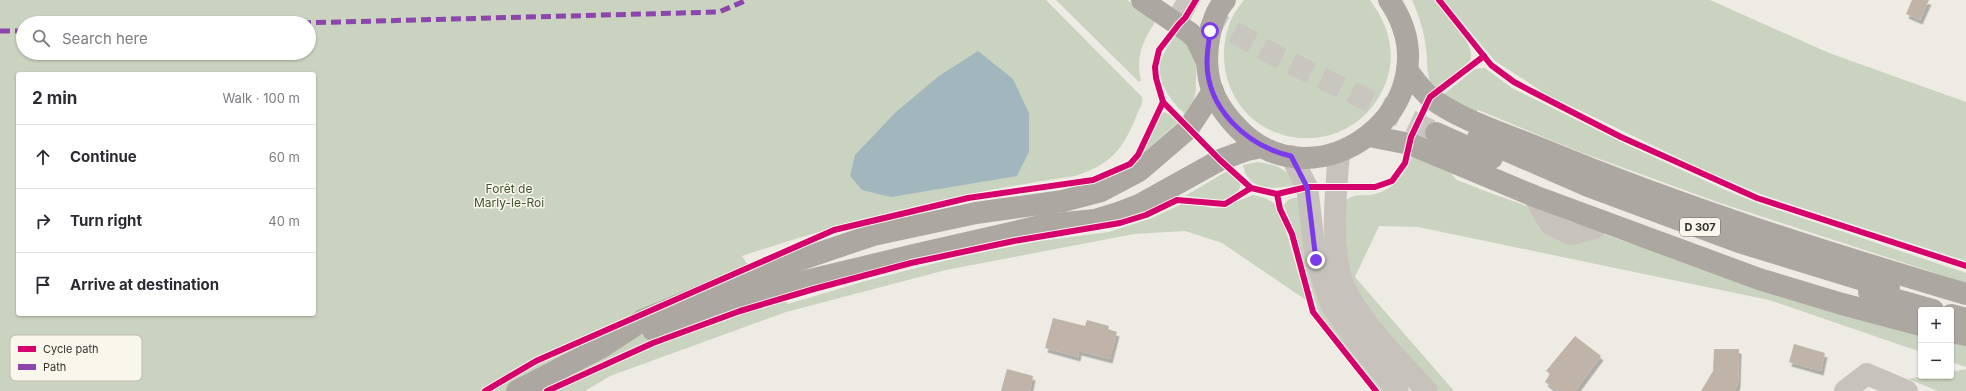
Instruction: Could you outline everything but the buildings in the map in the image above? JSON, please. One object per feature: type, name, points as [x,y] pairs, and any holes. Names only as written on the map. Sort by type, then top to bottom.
[{"type":"main road","points":[[1142,0],[1190,33],[1196,39],[1207,62],[1213,91],[1224,114],[1241,133],[1262,147],[1291,156],[1323,156],[1339,152],[1370,136],[1388,118],[1400,95],[1407,70],[1407,49],[1403,28],[1395,9],[1389,0]]},
{"type":"main road","points":[[1207,62],[1210,31],[1225,0]]},
{"type":"main road","points":[[1407,70],[1430,97],[1448,108],[1601,174],[1735,222],[1876,268],[1966,294]]},
{"type":"main road","points":[[517,391],[602,347],[643,320],[737,281],[873,235],[976,213],[1063,201],[1101,191],[1139,171],[1188,128],[1213,91]]},
{"type":"main road","name":"D 307","points":[[1923,307],[1795,270],[1644,220],[1544,181],[1439,127],[1588,186],[1739,242],[1886,287],[1966,306]]},
{"type":"main road","points":[[1370,136],[1410,144],[1534,196],[1759,280],[1842,304],[1918,323]]},
{"type":"main road","points":[[602,347],[786,286],[1045,225],[1095,220],[1139,205],[1220,160],[1247,150],[1262,147]]},
{"type":"main road","points":[[1954,316],[1966,319]]},
{"type":"main road","points":[[1954,333],[1966,335]]},
{"type":"street","points":[[1339,152],[1335,243],[1340,275],[1350,300],[1363,319],[1427,391]]},
{"type":"street","points":[[1291,156],[1307,187],[1316,260],[1331,304],[1356,340],[1398,391]]},
{"type":"street","points":[[1845,391],[1867,374],[1907,391]]},
{"type":"green space","name":"Forêt de Marly-le-Roi","points":[[0,0],[1046,0],[1142,97],[1142,105],[1131,129],[1126,139],[1114,155],[1098,166],[1075,176],[990,190],[907,208],[742,256],[746,262],[788,304],[869,280],[964,256],[1040,241],[1109,232],[1152,218],[1184,203],[1214,208],[1223,207],[1253,195],[1265,198],[1274,203],[1283,221],[1306,300],[1222,243],[1185,231],[1134,234],[946,270],[786,312],[610,376],[585,391],[0,391]]},
{"type":"green space","points":[[1056,0],[1127,0],[1157,19],[1148,34],[1140,55],[1139,71],[1141,80],[1139,82]]},
{"type":"green space","points":[[1244,0],[1370,0],[1382,19],[1391,50],[1391,60],[1386,82],[1372,108],[1351,125],[1328,136],[1302,138],[1277,133],[1255,121],[1237,101],[1226,74],[1224,60],[1224,45],[1229,25]]},
{"type":"green space","points":[[1412,0],[1434,0],[1459,29],[1469,46],[1471,54],[1470,61],[1437,88],[1434,88],[1429,79],[1424,36]]},
{"type":"green space","points":[[1444,0],[1710,0],[1829,53],[1966,102],[1966,261],[1763,195],[1706,171],[1546,94],[1495,61]]},
{"type":"green space","points":[[1179,31],[1195,56],[1196,67],[1196,89],[1194,100],[1185,114],[1175,105],[1167,93],[1160,74],[1162,58]]},
{"type":"green space","points":[[1485,68],[1512,88],[1625,144],[1723,189],[1757,203],[1966,273],[1966,283],[1720,203],[1580,152],[1478,110],[1473,115],[1439,98],[1475,69]]},
{"type":"green space","points":[[1164,112],[1174,117],[1178,122],[1143,153],[1155,122]]},
{"type":"green space","points":[[1413,154],[1446,168],[1457,180],[1623,241],[1918,333],[1918,351],[1769,300],[1418,227],[1379,226],[1355,277],[1454,391],[1439,391],[1376,321],[1356,291],[1349,269],[1346,239],[1346,200],[1355,196],[1370,195],[1385,190],[1397,181],[1410,162]]},
{"type":"green space","points":[[1258,162],[1275,166],[1285,171],[1293,180],[1295,185],[1271,188],[1256,184],[1250,180],[1243,165]]},
{"type":"green space","points":[[1229,170],[1241,183],[1238,192],[1233,197],[1218,200],[1185,196]]},
{"type":"green space","points":[[1299,197],[1388,391],[1379,391],[1321,321],[1294,229],[1284,206],[1288,200]]},
{"type":"green space","points":[[1954,342],[1966,344],[1966,367],[1954,363]]},
{"type":"green space","points":[[1966,369],[1966,391],[1938,391],[1908,379],[1918,377],[1918,379],[1954,379],[1954,371]]},
{"type":"water","points":[[978,51],[1013,79],[1029,113],[1029,152],[1017,176],[891,197],[862,190],[850,176],[855,155],[896,112],[939,76]]},
{"type":"tunnel","points":[[1176,0],[1280,58],[1436,133]]},
{"type":"marked path","points":[[316,23],[719,12],[747,0]]},
{"type":"marked path","points":[[0,31],[16,31]]},
{"type":"cycle path","points":[[1196,0],[1185,18],[1159,50],[1155,67],[1156,78],[1163,102],[1220,160],[1251,188],[1277,194],[1280,209],[1292,234],[1313,312],[1376,391]]},
{"type":"cycle path","points":[[1439,0],[1491,65],[1514,82],[1621,137],[1757,198],[1966,266]]},
{"type":"cycle path","points":[[1277,194],[1307,187],[1375,187],[1392,181],[1405,163],[1411,137],[1430,97],[1484,56]]},
{"type":"cycle path","points":[[485,391],[536,361],[834,230],[968,198],[1093,180],[1130,164],[1138,155],[1163,102]]},
{"type":"cycle path","points":[[547,391],[653,343],[740,311],[814,289],[911,263],[1014,241],[1120,223],[1146,215],[1177,200],[1225,204],[1251,188]]},
{"type":"route","points":[[1210,31],[1207,62],[1208,77],[1224,114],[1241,133],[1262,147],[1291,156],[1307,187],[1316,260]]}]
